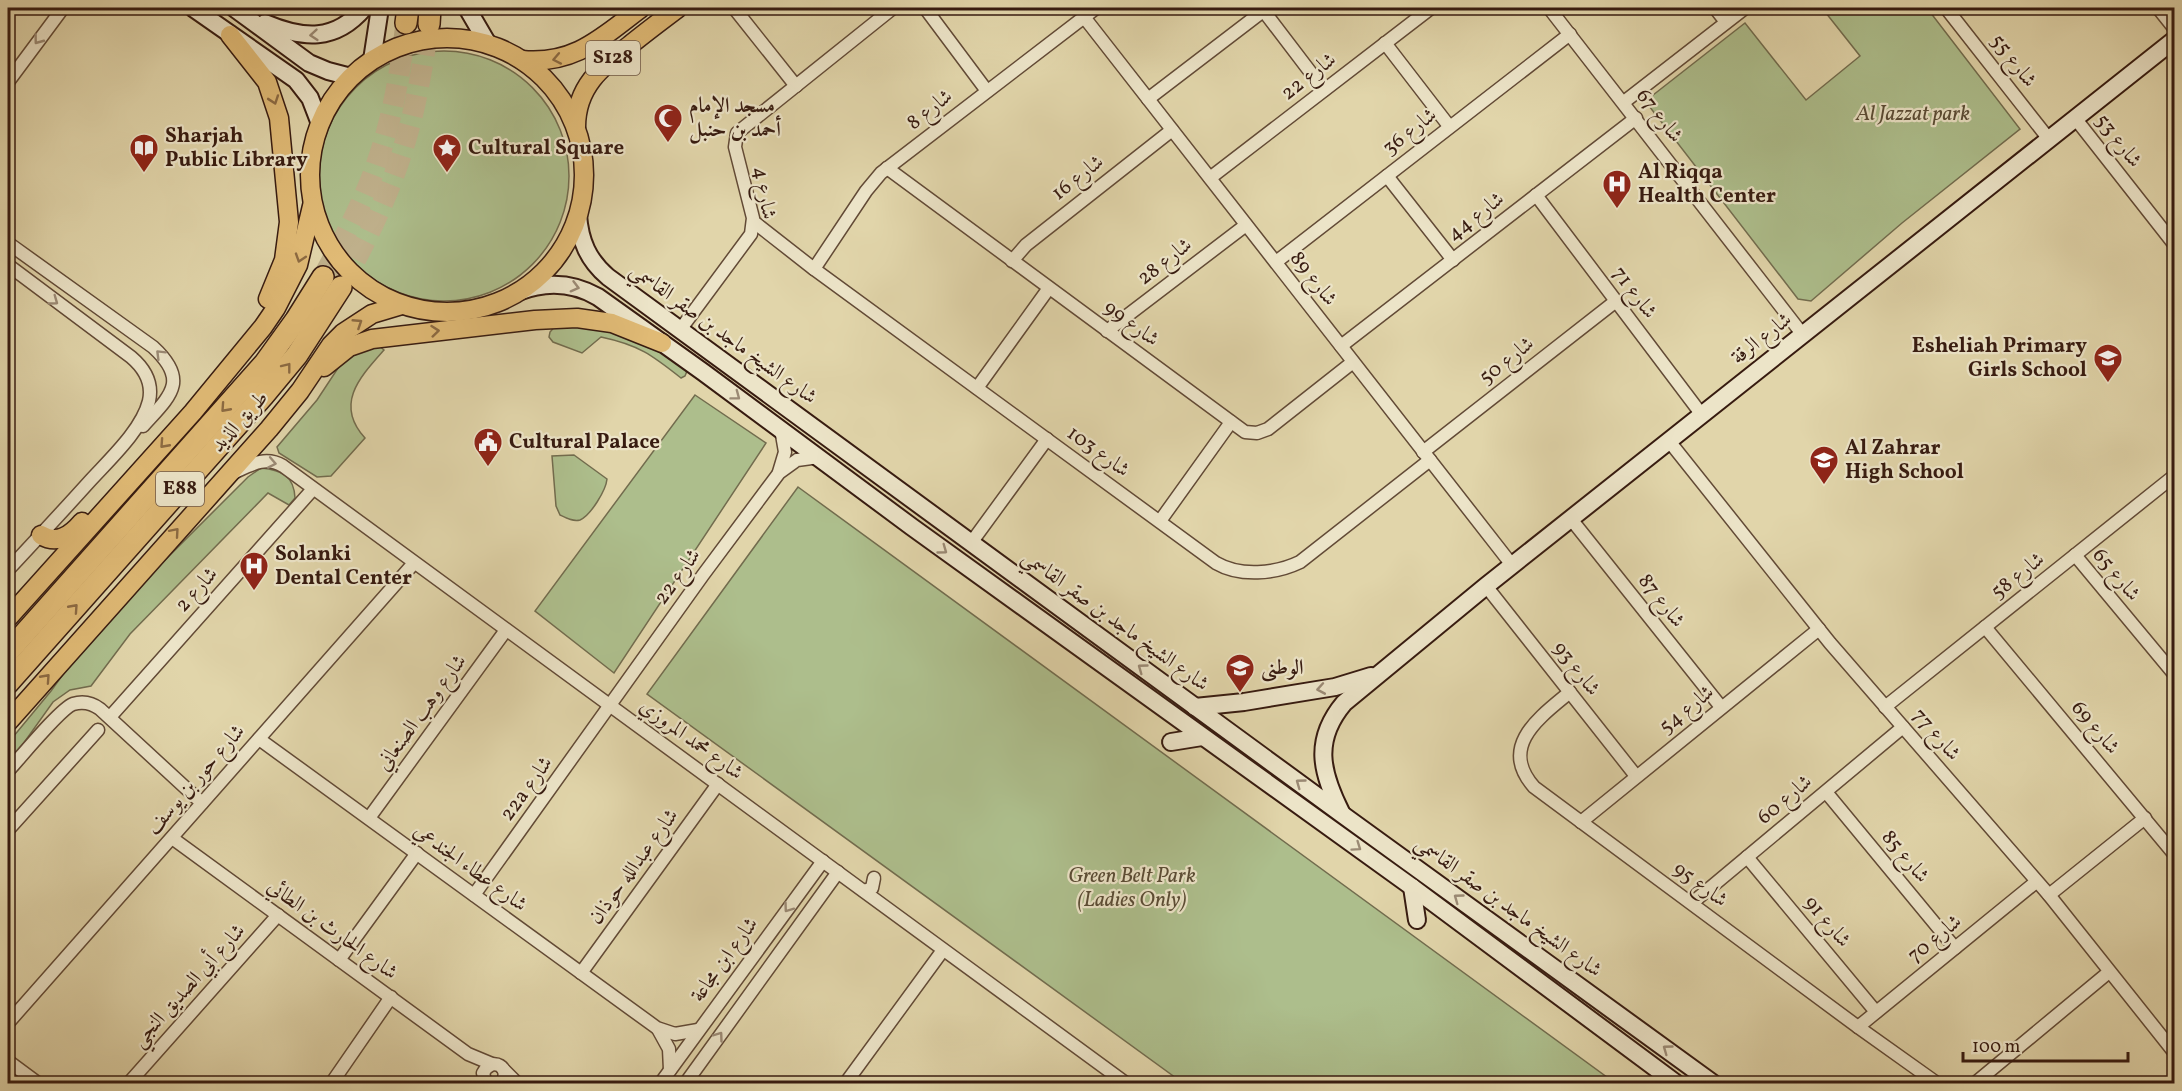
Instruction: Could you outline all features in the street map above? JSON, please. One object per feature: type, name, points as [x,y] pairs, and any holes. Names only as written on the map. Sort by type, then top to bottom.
[{"type":"highway","name":"طريق الذيد","points":[[8,682],[264,396],[297,355],[332,282],[296,320],[265,363],[10,649]]},
{"type":"main road","points":[[193,8],[301,86],[310,98],[320,124]]},
{"type":"main road","points":[[238,11],[295,34],[317,35],[347,24],[364,8]]},
{"type":"main road","points":[[372,60],[380,8]]},
{"type":"main road","points":[[467,8],[488,44]]},
{"type":"main road","name":"S128","points":[[522,60],[559,59],[581,51],[641,8]]},
{"type":"main road","name":"S128","points":[[576,129],[580,100],[593,76],[678,8]]},
{"type":"main road","points":[[238,11],[309,63],[351,77]]},
{"type":"main road","points":[[230,35],[260,71],[276,105],[289,202],[286,250],[278,278],[262,310],[241,342],[230,368]]},
{"type":"main road","points":[[428,39],[468,39],[488,44],[522,60],[554,90],[566,108],[576,129],[581,152],[583,178],[578,215],[562,249],[549,266],[518,292],[491,304],[461,311],[421,310],[376,292],[354,275],[341,261],[321,229],[313,201],[311,162],[320,124],[333,99],[351,77],[372,60],[399,47],[428,39]]},
{"type":"main road","name":"شارع الرقة","points":[[1343,815],[1331,792],[1324,771],[1324,742],[1329,726],[1338,710],[1377,674],[1512,565],[2175,39]]},
{"type":"main road","points":[[8,618],[193,412],[263,327],[298,266],[313,201]]},
{"type":"main road","name":"شارع الشيخ ماجد بن صقر القاسمي","points":[[578,215],[585,249],[599,269],[1343,815],[1714,1083]]},
{"type":"main road","name":"شارع الشيخ ماجد بن صقر القاسمي","points":[[518,292],[552,284],[576,287],[598,297],[912,527],[1412,886],[1677,1083]]},
{"type":"main road","points":[[8,722],[268,429],[343,333],[372,314],[402,304]]},
{"type":"main road","points":[[306,381],[339,354],[360,342],[392,335],[535,320],[577,318],[629,329],[662,343]]},
{"type":"main road","points":[[41,535],[50,539],[64,537],[73,532],[84,520],[102,512]]},
{"type":"main road","points":[[912,527],[916,519],[922,517],[958,540],[971,543]]},
{"type":"main road","name":"شارع الرقة","points":[[1195,706],[1238,703],[1335,687],[1377,674]]},
{"type":"main road","points":[[1171,742],[1203,737]]},
{"type":"main road","points":[[1412,886],[1417,920]]},
{"type":"main road","points":[[1457,921],[1470,922],[1489,934],[1495,931],[1494,925]]},
{"type":"street","points":[[11,77],[63,8]]},
{"type":"street","points":[[734,8],[796,86]]},
{"type":"street","name":"شارع 4","points":[[680,330],[751,234],[754,222],[735,147],[735,137],[740,129],[894,8]]},
{"type":"street","points":[[925,8],[987,91]]},
{"type":"street","name":"شارع 8","points":[[814,269],[866,191],[887,168],[1096,8]]},
{"type":"street","name":"شارع 22","points":[[1210,178],[1431,8]]},
{"type":"street","name":"شارع 67","points":[[1549,8],[1803,335]]},
{"type":"street","points":[[1715,8],[1726,22]]},
{"type":"street","points":[[1624,102],[1745,8]]},
{"type":"street","name":"شارع 55","points":[[1946,8],[2048,138]]},
{"type":"street","points":[[2158,8],[2175,28]]},
{"type":"street","points":[[1148,99],[1265,9],[1324,90]]},
{"type":"street","name":"شارع 89","points":[[1084,17],[1512,565]]},
{"type":"street","name":"شارع 36","points":[[1275,262],[1570,34]]},
{"type":"street","points":[[1385,43],[1449,126]]},
{"type":"street","name":"شارع 44","points":[[1341,346],[1636,118]]},
{"type":"street","name":"شارع 53","points":[[2075,118],[2175,244]]},
{"type":"street","name":"شارع 16","points":[[1012,261],[1026,245],[1172,130]]},
{"type":"street","name":"شارع 99","points":[[887,168],[1245,432],[1263,432],[1353,362]]},
{"type":"street","points":[[1387,176],[1453,260]]},
{"type":"street","name":"شارع 71","points":[[1536,195],[1702,415]]},
{"type":"street","name":"شارع 103","points":[[754,222],[814,269],[1216,563],[1229,569],[1250,572],[1286,567],[1306,558],[1427,456]]},
{"type":"street","name":"شارع 28","points":[[1107,331],[1246,225]]},
{"type":"street","points":[[8,243],[153,347],[165,358],[171,368],[174,379],[172,391],[141,428],[118,450]]},
{"type":"street","points":[[8,264],[17,264],[30,272],[40,266]]},
{"type":"street","points":[[8,264],[131,357],[140,365],[150,386],[150,399],[140,422],[118,450],[8,570]]},
{"type":"street","points":[[977,388],[1049,288]]},
{"type":"street","name":"شارع 50","points":[[1427,456],[1616,301]]},
{"type":"street","points":[[1160,521],[1231,422]]},
{"type":"street","name":"شارع 22","points":[[779,473],[785,452],[781,429]]},
{"type":"street","points":[[971,543],[1047,439]]},
{"type":"street","name":"شارع 77","points":[[1669,441],[1819,629],[2049,895],[2175,1052]]},
{"type":"street","name":"شارع 22","points":[[611,706],[703,575],[779,473],[797,460],[819,457]]},
{"type":"street","name":"شارع محمد المروزي","points":[[225,476],[255,463],[272,461],[283,466],[1127,1083]]},
{"type":"street","name":"شارع 58","points":[[1885,707],[2175,476]]},
{"type":"street","name":"شارع 2","points":[[110,717],[314,489]]},
{"type":"street","name":"شارع 87","points":[[1571,519],[1721,707]]},
{"type":"street","name":"شارع 65","points":[[2075,555],[2175,674]]},
{"type":"street","name":"شارع حور بن يوسف","points":[[8,1023],[414,563]]},
{"type":"street","name":"شارع 93","points":[[1486,586],[1636,776]]},
{"type":"street","name":"شارع 69","points":[[1985,627],[2175,854]]},
{"type":"street","name":"شارع 54","points":[[1581,822],[1819,629]]},
{"type":"street","name":"شارع وهب الصنعاني","points":[[369,818],[506,630]]},
{"type":"street","name":"شارع 95","points":[[1570,692],[1529,728],[1521,747],[1521,761],[1526,776],[1534,787],[1858,1027],[1938,1083]]},
{"type":"street","points":[[8,771],[70,705],[89,703],[110,717],[202,803]]},
{"type":"street","name":"22a شارع","points":[[474,895],[611,706]]},
{"type":"street","name":"شارع 60","points":[[1692,903],[1903,727]]},
{"type":"street","points":[[8,830],[98,730]]},
{"type":"street","name":"شارع عطاء الجندعي","points":[[259,739],[657,1028],[675,1034],[698,1030]]},
{"type":"street","name":"شارع عبدالله حوذان","points":[[581,973],[718,784]]},
{"type":"street","name":"شارع 85","points":[[1826,792],[1955,948]]},
{"type":"street","points":[[2049,895],[2145,818]]},
{"type":"street","name":"شارع الحارث بن الطائي","points":[[172,838],[468,1054],[498,1067]]},
{"type":"street","points":[[339,960],[417,853]]},
{"type":"street","name":"شارع 91","points":[[1747,857],[1876,1012]]},
{"type":"street","name":"شارع ابن مجاعة","points":[[660,1083],[823,861]]},
{"type":"street","name":"شارع ابن مجاعة","points":[[685,1083],[838,872]]},
{"type":"street","points":[[864,891],[873,888],[874,878]]},
{"type":"street","name":"شارع 70","points":[[1858,1027],[2036,882]]},
{"type":"street","name":"شارع أبي الصديق النجي","points":[[129,1083],[278,915]]},
{"type":"street","points":[[845,1083],[943,950]]},
{"type":"street","points":[[1974,1083],[2109,972]]},
{"type":"street","points":[[331,1083],[391,997]]},
{"type":"street","name":"شارع عطاء الجندعي","points":[[657,1028],[669,1049],[670,1070]]},
{"type":"street","name":"شارع الحارث بن الطائي","points":[[468,1054],[483,1079]]},
{"type":"street","points":[[8,1061],[39,1083]]},
{"type":"street","points":[[483,1079],[486,1067],[498,1067],[518,1083]]},
{"type":"street","points":[[498,1067],[505,1079],[501,1083]]},
{"type":"street","points":[[2169,1083],[2175,1080]]},
{"type":"green space","name":"Al Jazzat park","points":[[1822,8],[1927,8],[2020,129],[1902,223],[1811,301],[1798,299],[1649,106],[1648,99],[1745,23],[1806,100],[1860,56]]},
{"type":"green space","points":[[444,51],[468,54],[492,61],[513,72],[532,88],[548,107],[559,128],[566,152],[569,176],[566,200],[559,224],[548,245],[532,264],[513,280],[492,291],[468,298],[444,301],[420,298],[396,291],[375,280],[356,264],[340,245],[329,224],[322,200],[319,176],[322,152],[329,128],[340,107],[356,88],[375,72],[396,61],[420,54]]},
{"type":"green space","points":[[558,323],[600,326],[621,332],[671,357],[687,371],[681,378],[644,352],[601,337],[582,353],[553,342],[549,337],[550,332]]},
{"type":"green space","points":[[377,344],[384,350],[359,381],[351,402],[356,426],[365,438],[331,476],[317,477],[279,453],[277,447],[317,400],[342,362],[352,353]]},
{"type":"green space","points":[[695,395],[766,443],[614,673],[535,611]]},
{"type":"green space","points":[[574,455],[607,479],[597,502],[580,520],[560,515],[556,506],[552,456]]},
{"type":"green space","points":[[261,468],[275,470],[286,476],[292,484],[295,498],[289,505],[268,493],[130,634],[91,686],[70,690],[53,702],[8,765],[8,743],[51,691],[95,630],[248,477]]},
{"type":"green space","name":"Green Belt Park (Ladies Only)","points":[[798,487],[1615,1083],[1183,1083],[647,694]]},
{"type":"tunnel","points":[[323,277],[360,204],[378,160],[394,102],[406,23]]},
{"type":"tunnel","points":[[341,287],[361,250],[395,173],[415,106],[429,24]]},
{"type":"place","name":"مسجد الإمام أحمد بن حنبل","points":[[668,144]]},
{"type":"place","name":"Sharjah Public Library","points":[[144,174]]},
{"type":"place","name":"Cultural Square","points":[[447,174]]},
{"type":"place","name":"Al Riqqa Health Center","points":[[1617,210]]},
{"type":"place","name":"Esheliah Primary Girls School","points":[[2108,384]]},
{"type":"place","name":"Cultural Palace","points":[[488,468]]},
{"type":"place","name":"Al Zahrar High School","points":[[1824,486]]},
{"type":"place","name":"Solanki Dental Center","points":[[254,592]]},
{"type":"place","name":"الوطنی","points":[[1240,694]]}]
